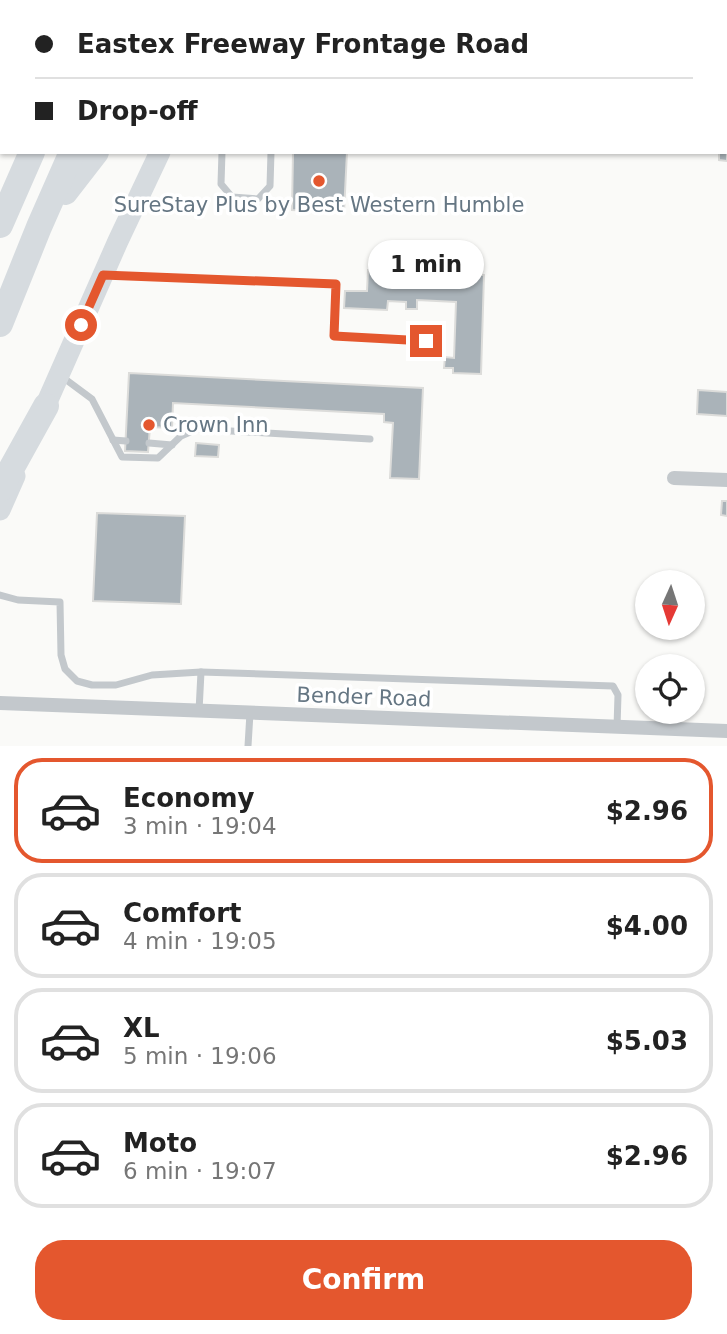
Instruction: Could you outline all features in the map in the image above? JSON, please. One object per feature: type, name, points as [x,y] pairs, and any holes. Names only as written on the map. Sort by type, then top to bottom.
[{"type":"highway","points":[[0,225],[31,154]]},
{"type":"highway","points":[[0,324],[71,154]]},
{"type":"highway","points":[[39,227],[94,154]]},
{"type":"highway","points":[[0,489],[46,406]]},
{"type":"main road","points":[[0,510],[159,154]]},
{"type":"street","points":[[674,478],[727,480]]},
{"type":"street","name":"Bender Road","points":[[0,703],[727,732]]},
{"type":"lane","points":[[222,154],[222,184],[227,191],[232,197],[258,199],[270,186],[271,154]]},
{"type":"lane","points":[[103,275],[336,284],[334,336],[426,341]]},
{"type":"lane","points":[[59,375],[92,399],[122,457],[158,458],[181,436],[197,429],[370,439]]},
{"type":"lane","points":[[113,440],[126,441]]},
{"type":"lane","points":[[149,443],[173,444]]},
{"type":"lane","points":[[0,594],[18,600],[60,602],[61,655],[65,669],[77,681],[92,685],[116,685],[152,675],[201,672],[613,687],[618,695],[617,727]]},
{"type":"lane","points":[[199,711],[201,672]]},
{"type":"lane","points":[[248,746],[250,713]]},
{"type":"building","name":"SureStay Plus by Best Western Humble","points":[[293,154],[347,154],[344,212],[292,210]]},
{"type":"building","points":[[719,154],[727,154],[727,161],[719,160]]},
{"type":"building","points":[[368,270],[484,275],[481,374],[453,373],[453,368],[444,368],[445,357],[454,358],[456,302],[417,300],[417,309],[406,309],[406,302],[388,301],[387,310],[344,308],[345,291],[367,291]]},
{"type":"building","name":"Crown Inn","points":[[129,373],[423,388],[419,479],[390,478],[393,423],[384,422],[384,414],[173,403],[172,428],[150,427],[148,452],[125,451]]},
{"type":"building","points":[[698,390],[727,392],[727,416],[697,414]]},
{"type":"building","points":[[196,443],[219,445],[218,457],[195,456]]},
{"type":"building","points":[[722,501],[727,501],[727,516],[721,515]]},
{"type":"building","points":[[97,513],[185,516],[181,604],[93,601]]},
{"type":"place","name":"SureStay Plus by Best Western Humble","points":[[319,181]]},
{"type":"place","name":"Crown Inn","points":[[149,425]]},
{"type":"route","points":[[81,325],[103,275],[336,284],[334,336],[426,341]]}]
